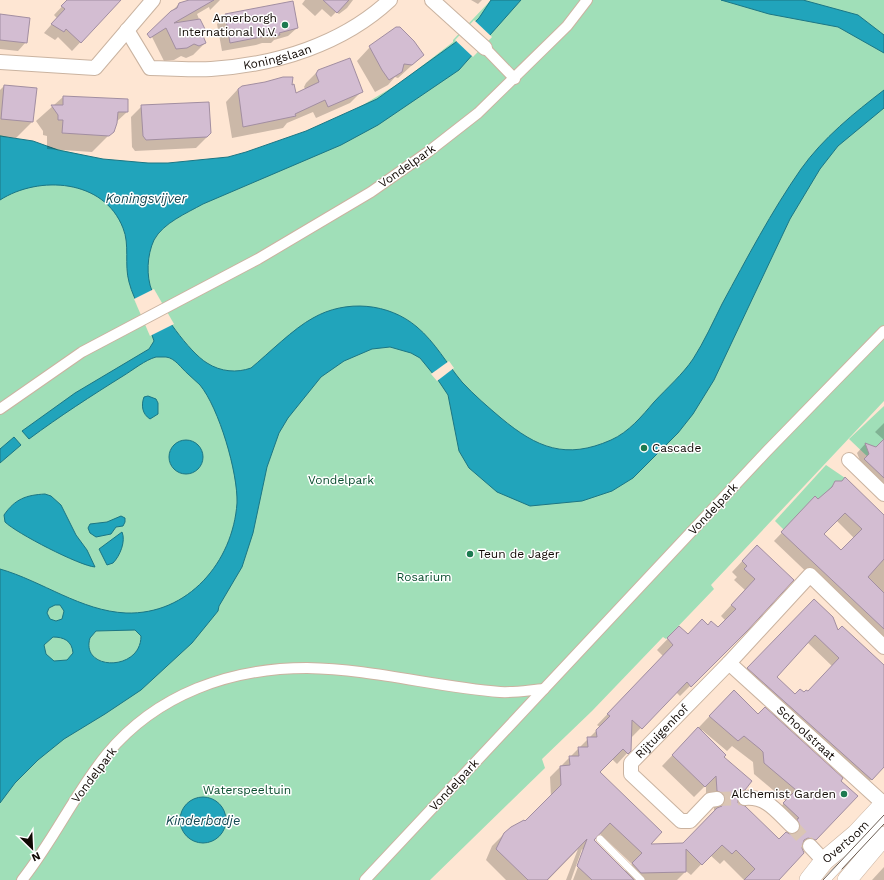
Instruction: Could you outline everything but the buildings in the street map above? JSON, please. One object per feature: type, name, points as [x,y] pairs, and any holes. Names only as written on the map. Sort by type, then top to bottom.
[{"type":"main road","name":"Overtoom","points":[[809,880],[824,861],[856,834],[884,804]]},
{"type":"main road","name":"Overtoom","points":[[847,880],[884,836]]},
{"type":"street","points":[[0,62],[95,68],[153,0]]},
{"type":"street","name":"Koningslaan","points":[[127,30],[150,68],[212,69],[271,60],[310,49],[346,33],[375,14],[390,0]]},
{"type":"street","points":[[432,0],[485,48],[515,79]]},
{"type":"street","name":"Vondelpark","points":[[0,409],[82,352],[258,259],[370,192],[428,152],[478,113],[515,79],[567,26],[587,0]]},
{"type":"street","name":"Vondelpark","points":[[365,880],[767,451],[884,330]]},
{"type":"street","points":[[849,460],[884,494]]},
{"type":"street","name":"Rijtuigenhof","points":[[717,799],[710,800],[690,820],[681,821],[631,774],[631,763],[729,663],[810,575],[884,647]]},
{"type":"street","name":"Schoolstraat","points":[[729,663],[884,804]]},
{"type":"street","name":"Vondelpark","points":[[22,880],[107,754],[145,717],[157,708],[194,688],[222,679],[263,672],[307,668],[350,672],[502,692],[544,690]]},
{"type":"street","points":[[745,798],[756,797],[763,800],[792,826]]},
{"type":"street","points":[[810,846],[824,861]]},
{"type":"lane","name":"Overtoom","points":[[827,880],[884,819]]},
{"type":"lane","points":[[600,839],[642,880]]},
{"type":"green space","name":"Vondelpark","points":[[491,0],[884,0],[884,401],[711,585],[714,589],[666,639],[663,637],[592,711],[542,759],[545,768],[430,880],[0,880],[0,135],[103,160],[167,164],[222,159],[242,155],[306,132],[353,111],[401,82],[453,42],[453,40]]},
{"type":"green space","points":[[884,406],[884,444],[870,459],[849,439]]},
{"type":"green space","points":[[826,465],[848,480],[824,505],[787,533],[775,521]]},
{"type":"water","name":"Koningsvijver","points":[[491,0],[521,0],[459,70],[378,125],[341,145],[203,204],[176,219],[163,228],[158,234],[154,240],[150,252],[148,266],[152,291],[168,320],[184,341],[200,358],[212,366],[223,370],[246,370],[251,368],[298,328],[313,318],[339,308],[367,306],[394,313],[417,327],[430,339],[471,392],[501,418],[527,437],[553,448],[566,450],[595,446],[624,433],[640,418],[689,365],[701,346],[769,218],[801,169],[819,147],[840,126],[884,90],[884,108],[838,146],[820,169],[790,219],[714,380],[693,414],[678,433],[633,478],[612,491],[582,501],[530,506],[497,492],[469,468],[459,451],[448,395],[420,358],[411,353],[390,347],[372,349],[344,361],[321,377],[288,418],[279,433],[267,467],[253,533],[242,567],[219,606],[218,611],[192,643],[141,690],[64,739],[38,760],[15,783],[0,803],[0,569],[16,574],[93,607],[126,613],[148,611],[169,605],[187,595],[203,581],[216,564],[227,545],[234,525],[237,503],[231,459],[214,409],[200,385],[175,361],[169,358],[156,357],[143,363],[52,422],[29,439],[22,431],[75,393],[149,349],[154,341],[131,289],[127,268],[125,234],[114,212],[101,199],[86,191],[69,186],[51,185],[33,187],[16,192],[0,200],[0,136],[33,141],[58,150],[103,159],[148,163],[168,163],[228,157],[306,131],[377,99],[456,42],[479,18]],"holes":[[[55,605],[60,605],[64,611],[62,619],[56,621],[50,619],[47,613],[49,608]],[[135,630],[141,636],[138,648],[132,656],[122,661],[112,663],[102,661],[94,657],[89,649],[90,638],[96,631]],[[53,637],[61,638],[67,640],[71,645],[73,653],[67,660],[54,661],[46,654],[44,645]]]},
{"type":"water","points":[[721,0],[803,0],[858,15],[884,35],[884,53],[838,27],[769,14]]},
{"type":"water","points":[[148,396],[156,399],[158,403],[158,414],[150,419],[145,415],[142,406],[144,397]]},
{"type":"water","points":[[14,437],[21,445],[0,463],[0,449]]},
{"type":"water","points":[[186,440],[198,445],[203,457],[198,469],[186,474],[174,469],[169,457],[174,445]]},
{"type":"water","points":[[45,494],[51,496],[61,505],[76,535],[87,550],[95,567],[76,561],[48,548],[22,534],[5,522],[4,515],[12,505],[32,495]]},
{"type":"water","points":[[121,516],[125,518],[123,526],[116,527],[111,534],[96,537],[90,533],[88,528],[90,524],[107,522]]},
{"type":"water","points":[[122,532],[123,544],[120,552],[113,563],[107,565],[99,549]]},
{"type":"water","name":"Kinderbadje","points":[[203,797],[216,801],[222,807],[226,820],[222,833],[216,839],[203,843],[190,839],[184,833],[180,820],[184,807],[190,801]]},
{"type":"pier","points":[[474,20],[492,37],[473,57],[455,40]]},
{"type":"pier","points":[[154,289],[174,324],[150,336],[134,299]]},
{"type":"pier","points":[[449,361],[454,368],[437,381],[431,374]]},
{"type":"tunnel","points":[[717,799],[745,798]]},
{"type":"tunnel","points":[[792,826],[810,846]]},
{"type":"tram line","points":[[823,880],[884,815]]},
{"type":"tram line","points":[[842,869],[884,824]]},
{"type":"place","name":"Amerborgh International N.V.","points":[[285,25]]},
{"type":"place","name":"Cascade","points":[[644,448]]},
{"type":"place","name":"Teun de Jager","points":[[470,554]]},
{"type":"place","name":"Alchemist Garden","points":[[844,794]]},
{"type":"park label","name":"Rosarium","points":[[424,577]]},
{"type":"park label","name":"Waterspeeltuin","points":[[247,790]]}]
